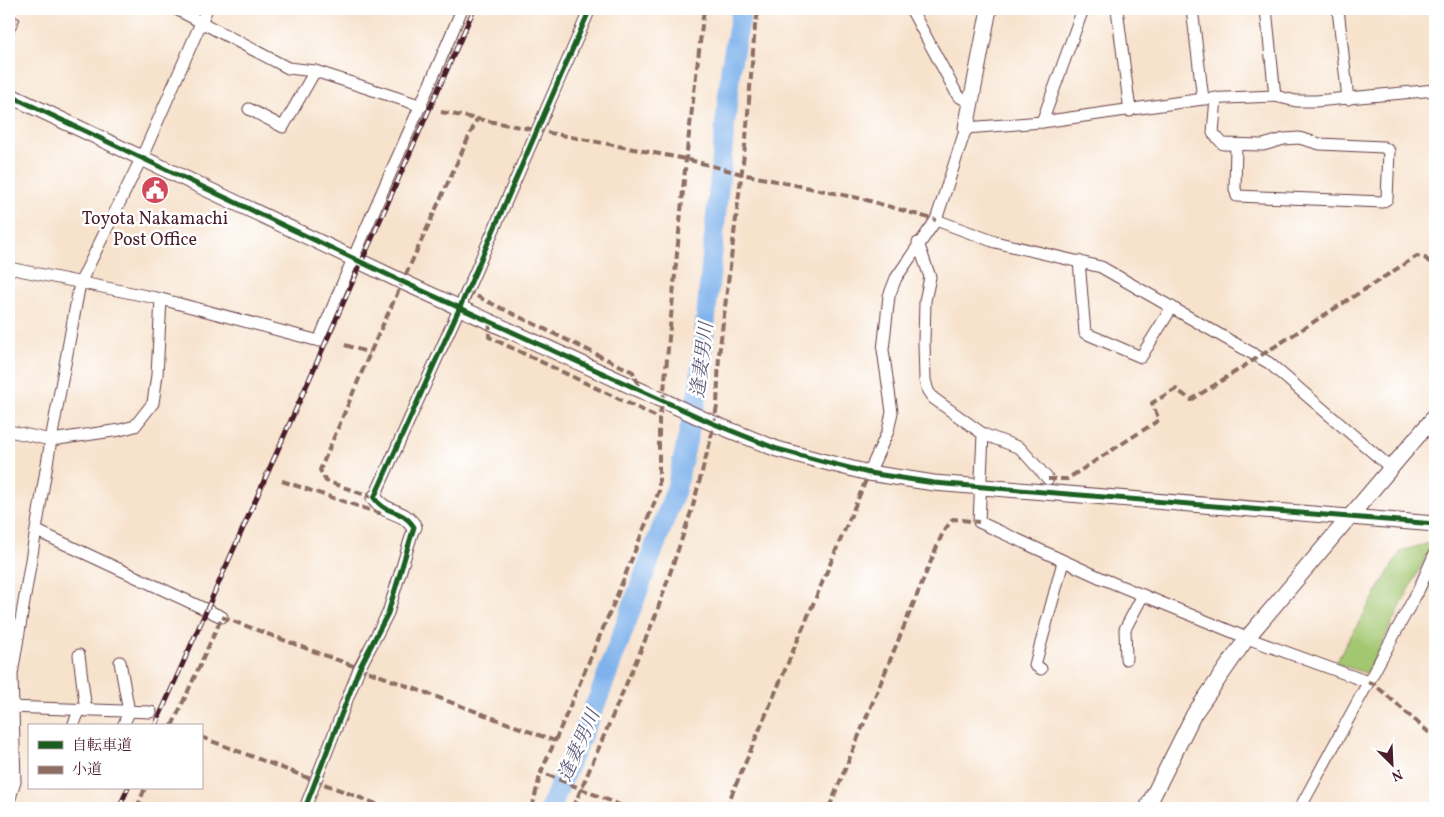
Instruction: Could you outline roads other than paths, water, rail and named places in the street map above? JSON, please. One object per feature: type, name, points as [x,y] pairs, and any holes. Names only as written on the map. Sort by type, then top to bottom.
[{"type":"street","points":[[176,9],[288,68],[314,71],[422,106]]},
{"type":"street","points":[[9,801],[15,782],[11,707],[12,674],[51,440],[80,283],[142,157],[208,9]]},
{"type":"street","points":[[9,268],[161,299],[319,341],[352,256],[422,106],[462,9]]},
{"type":"street","points":[[305,808],[359,669],[388,613],[414,527],[408,516],[381,508],[374,498],[590,9]]},
{"type":"street","points":[[869,473],[888,431],[892,412],[883,350],[889,296],[896,278],[918,243],[936,220],[966,128],[969,102],[989,9]]},
{"type":"street","points":[[1042,122],[1083,9]]},
{"type":"street","points":[[1117,9],[1130,111]]},
{"type":"street","points":[[1192,9],[1203,99]]},
{"type":"street","points":[[1266,9],[1275,96]]},
{"type":"street","points":[[1338,9],[1348,99]]},
{"type":"street","points":[[912,10],[958,96],[969,102]]},
{"type":"street","points":[[249,109],[284,127],[314,71]]},
{"type":"street","points":[[966,128],[1042,122],[1130,111],[1203,99],[1275,96],[1296,101],[1348,99],[1435,90]]},
{"type":"street","points":[[9,95],[712,424],[777,449],[869,473],[980,488],[1435,524]]},
{"type":"street","points":[[1216,98],[1214,133],[1220,142],[1236,145],[1263,146],[1284,139],[1299,138],[1320,144],[1383,147],[1389,151],[1387,199],[1382,202],[1237,196],[1235,189],[1236,145]]},
{"type":"street","points":[[936,220],[995,242],[1101,267],[1269,363],[1390,468]]},
{"type":"street","points":[[918,243],[930,276],[925,301],[924,342],[925,380],[928,391],[934,398],[983,434],[1020,448],[1048,479]]},
{"type":"street","points":[[1079,261],[1085,333],[1140,357],[1172,307]]},
{"type":"street","points":[[9,432],[51,440],[135,426],[153,403],[157,375],[161,299]]},
{"type":"street","points":[[1147,808],[1194,714],[1247,638],[1435,416]]},
{"type":"street","points":[[983,434],[979,522],[1063,562],[1247,638],[1368,682]]},
{"type":"street","points":[[37,531],[222,617]]},
{"type":"street","points":[[1300,808],[1419,589],[1435,553]]},
{"type":"street","points":[[1041,669],[1035,665],[1063,562]]},
{"type":"street","points":[[1126,659],[1125,629],[1143,595]]},
{"type":"street","points":[[74,724],[83,711],[79,655]]},
{"type":"street","points":[[120,662],[129,712],[123,724]]},
{"type":"street","points":[[11,707],[151,712]]},
{"type":"waterway","name":"逢妻男川","points":[[550,808],[599,696],[676,489],[699,388],[731,65],[742,9]]},
{"type":"railway","points":[[156,724],[474,9]]},
{"type":"railway","points":[[119,808],[127,790]]},
{"type":"place","name":"Toyota Nakamachi Post Office","points":[[155,190]]}]
